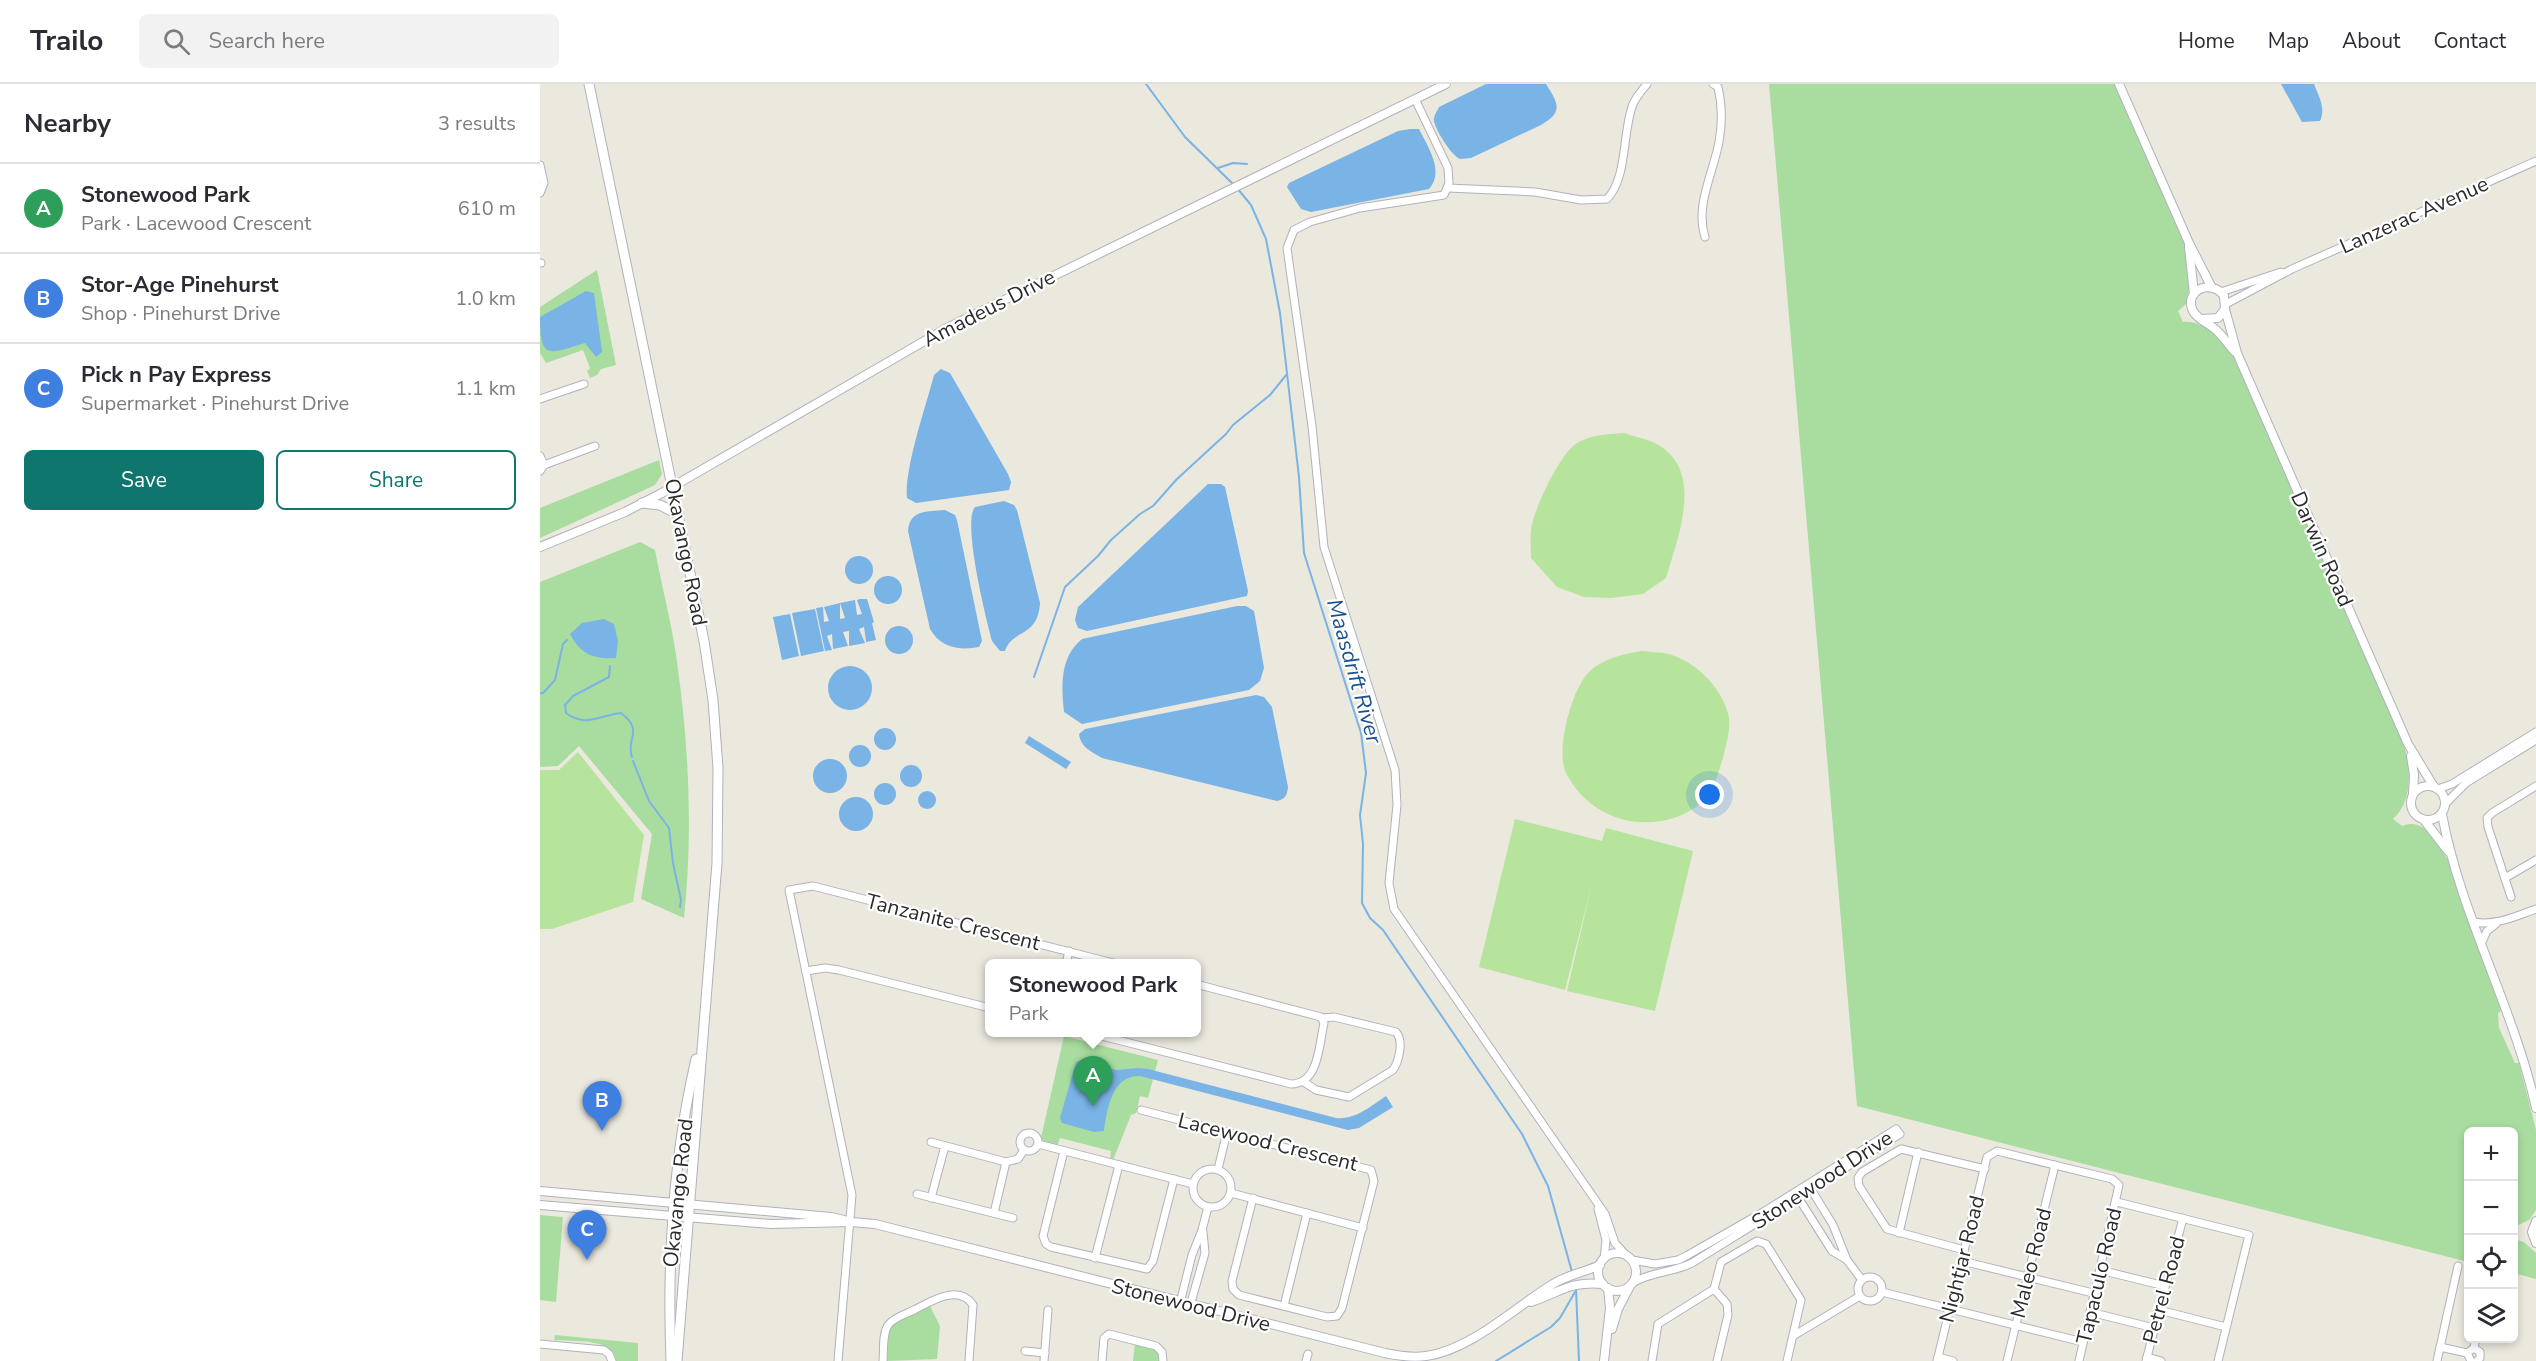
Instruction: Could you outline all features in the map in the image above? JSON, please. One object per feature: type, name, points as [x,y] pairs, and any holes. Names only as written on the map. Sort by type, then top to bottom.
[{"type":"main road","name":"Okavango Road","points":[[589,84],[704,641],[718,768],[717,863],[677,1361]]},
{"type":"main road","points":[[642,503],[660,505],[679,515]]},
{"type":"main road","name":"Okavango Road","points":[[671,1361],[669,1287],[674,1203],[685,1121],[703,1027]]},
{"type":"street","name":"Amadeus Drive","points":[[540,547],[642,503],[922,340],[1446,84]]},
{"type":"street","points":[[1448,188],[1535,192],[1581,201],[1607,199],[1615,190],[1634,101],[1647,84]]},
{"type":"street","points":[[1706,237],[1701,206],[1719,141],[1721,100],[1718,87],[1713,84]]},
{"type":"street","points":[[2119,84],[2189,243],[2211,286],[2221,292],[2225,307],[2218,318],[2202,320],[2192,309],[2194,294],[2189,243]]},
{"type":"street","points":[[1415,99],[1448,168],[1448,188],[1440,196],[1360,208],[1310,222],[1294,230],[1287,248],[1312,426],[1324,547],[1395,770],[1397,805],[1389,882],[1390,897],[1397,914],[1605,1214],[1615,1243],[1630,1258],[1636,1271],[1632,1284],[1618,1309],[1605,1357]]},
{"type":"street","name":"Lanzerac Avenue","points":[[2225,307],[2292,269],[2536,161]]},
{"type":"street","points":[[540,165],[544,187],[540,193]]},
{"type":"street","name":"Lanzerac Avenue","points":[[2221,292],[2292,269]]},
{"type":"street","points":[[2194,294],[2201,288],[2211,286]]},
{"type":"street","name":"Darwin Road","points":[[2225,307],[2237,353],[2408,744],[2436,788]]},
{"type":"street","name":"Darwin Road","points":[[2202,320],[2220,333],[2237,353]]},
{"type":"street","points":[[540,399],[584,384]]},
{"type":"street","points":[[540,456],[542,468],[595,446]]},
{"type":"street","points":[[2451,857],[2424,820],[2416,816],[2411,808],[2413,794],[2425,786],[2436,788],[2452,784],[2536,732]]},
{"type":"street","points":[[2445,804],[2466,783],[2536,740]]},
{"type":"street","name":"Darwin Road","points":[[2408,744],[2413,763],[2413,794]]},
{"type":"street","points":[[2511,897],[2487,818],[2536,786]]},
{"type":"street","points":[[2436,788],[2444,796],[2445,804],[2442,814],[2451,857],[2522,1059],[2536,1108]]},
{"type":"street","points":[[2424,820],[2434,819],[2442,814]]},
{"type":"street","points":[[2505,878],[2536,860]]},
{"type":"street","name":"Tanzanite Crescent","points":[[806,971],[789,890],[813,886],[1101,959]]},
{"type":"street","points":[[2474,922],[2487,924],[2536,909]]},
{"type":"street","points":[[2482,942],[2487,931],[2500,921]]},
{"type":"street","points":[[1067,959],[1069,951]]},
{"type":"street","points":[[838,1361],[852,1196],[806,971],[825,968],[839,970],[985,1007]]},
{"type":"street","points":[[1201,985],[1323,1018],[1334,1017],[1396,1032],[1400,1043],[1397,1064],[1393,1070],[1349,1097],[1316,1090],[1304,1082]]},
{"type":"street","points":[[1106,1037],[1291,1084],[1304,1082],[1313,1071],[1324,1023],[1323,1018]]},
{"type":"street","name":"Lacewood Crescent","points":[[1141,1110],[1371,1170],[1374,1181],[1363,1228]]},
{"type":"street","name":"Stonewood Drive","points":[[1632,1284],[1651,1273],[1692,1263],[1896,1129],[1900,1134],[1810,1186]]},
{"type":"street","points":[[1218,1169],[1227,1132]]},
{"type":"street","points":[[1024,1150],[1020,1142],[1024,1134],[1030,1133],[1036,1136],[1038,1144]]},
{"type":"street","points":[[931,1142],[1006,1162],[1018,1159],[1024,1150]]},
{"type":"street","points":[[1038,1144],[1193,1184]]},
{"type":"street","points":[[1024,1150],[1031,1151],[1038,1144]]},
{"type":"street","points":[[931,1198],[945,1146]]},
{"type":"street","points":[[1964,1250],[1899,1233],[1884,1226],[1859,1186],[1858,1178],[1862,1172],[1897,1150],[1904,1149],[1984,1169]]},
{"type":"street","points":[[1064,1151],[1043,1239],[1051,1247],[1141,1269],[1151,1266],[1174,1179]]},
{"type":"street","name":"Nightjar Road","points":[[1937,1359],[1987,1157],[1997,1151],[2055,1165]]},
{"type":"street","points":[[1899,1233],[1918,1152]]},
{"type":"street","points":[[993,1213],[1006,1162]]},
{"type":"street","points":[[1095,1258],[1119,1165]]},
{"type":"street","name":"Tapaculo Road","points":[[2055,1165],[2112,1179],[2118,1183],[2119,1190],[2093,1293],[2079,1361]]},
{"type":"street","name":"Maleo Road","points":[[2007,1361],[2055,1165]]},
{"type":"street","points":[[1193,1184],[1203,1172],[1218,1169]]},
{"type":"street","points":[[1193,1184],[1196,1198],[1208,1207],[1223,1205],[1232,1193],[1229,1178],[1218,1169]]},
{"type":"street","points":[[1810,1186],[1833,1225],[1847,1260],[1862,1280]]},
{"type":"street","name":"Stonewood Drive","points":[[540,1191],[831,1217],[850,1222]]},
{"type":"street","points":[[1232,1193],[1253,1198],[1363,1228],[1339,1314],[1331,1317],[1239,1295],[1232,1287],[1253,1198]]},
{"type":"street","points":[[917,1194],[1013,1218]]},
{"type":"street","points":[[1796,1195],[1832,1251],[1847,1260]]},
{"type":"street","name":"Stonewood Drive","points":[[1630,1258],[1647,1264],[1678,1260],[1796,1195]]},
{"type":"street","points":[[1595,1200],[1606,1240],[1599,1277],[1605,1286],[1610,1308],[1605,1357]]},
{"type":"street","points":[[2117,1202],[2249,1235],[2218,1361]]},
{"type":"street","name":"Stonewood Drive","points":[[540,1205],[771,1224],[850,1222],[875,1224],[1190,1306],[1409,1357],[1428,1356],[1448,1350],[1522,1305],[1564,1283],[1582,1278],[1602,1262]]},
{"type":"street","points":[[1180,1303],[1192,1255],[1208,1207]]},
{"type":"street","points":[[1284,1306],[1307,1213]]},
{"type":"street","name":"Petrel Road","points":[[2146,1359],[2183,1218]]},
{"type":"street","points":[[2536,1221],[2532,1232],[2536,1243]]},
{"type":"street","points":[[1190,1306],[1205,1253],[1202,1230]]},
{"type":"street","points":[[1652,1361],[1658,1324],[1714,1289],[1721,1262],[1754,1242],[1766,1244],[1801,1300],[1787,1361]]},
{"type":"street","points":[[1602,1262],[1616,1254],[1630,1258]]},
{"type":"street","points":[[1962,1261],[2093,1293]]},
{"type":"street","points":[[2437,1361],[2458,1266]]},
{"type":"street","points":[[2100,1270],[2165,1286]]},
{"type":"street","points":[[1868,1277],[1876,1278],[1881,1284],[1882,1292],[1875,1300],[1870,1301],[1860,1296],[1858,1288],[1862,1280],[1868,1277]]},
{"type":"street","name":"Stonewood Drive","points":[[1582,1278],[1605,1286]]},
{"type":"street","points":[[1605,1286],[1619,1291],[1632,1284]]},
{"type":"street","points":[[1714,1289],[1726,1304],[1728,1315],[1717,1361]]},
{"type":"street","points":[[1882,1292],[2083,1342]]},
{"type":"street","points":[[883,1361],[885,1333],[889,1324],[943,1295],[950,1295],[968,1299],[973,1305],[969,1361]]},
{"type":"street","points":[[1793,1336],[1860,1296]]},
{"type":"street","points":[[1025,1351],[1045,1357],[1047,1310]]},
{"type":"street","points":[[2159,1310],[2226,1327]]},
{"type":"street","points":[[2090,1312],[2154,1328]]},
{"type":"street","points":[[1102,1361],[1104,1338],[1109,1334],[1156,1346],[1162,1352],[1163,1361]]},
{"type":"street","points":[[2440,1347],[2470,1359],[2475,1343]]},
{"type":"street","points":[[540,1344],[601,1349],[609,1354],[612,1361]]},
{"type":"street","points":[[2474,1348],[2479,1350],[2481,1355],[2477,1361]]},
{"type":"street","points":[[1937,1359],[1953,1361]]},
{"type":"street","points":[[2146,1359],[2161,1361]]},
{"type":"green space","points":[[1769,84],[2114,84],[2186,246],[2190,283],[2186,304],[2178,311],[2183,322],[2198,324],[2212,332],[2234,356],[2404,745],[2409,785],[2400,812],[2393,819],[2402,826],[2410,824],[2424,828],[2436,840],[2449,862],[2501,1011],[2498,1013],[2499,1028],[2515,1063],[2519,1063],[2536,1130],[2536,1210],[2529,1220],[2518,1225],[2518,1127],[2464,1127],[2464,1261],[1857,1106]]},
{"type":"green space","points":[[597,270],[616,365],[601,369],[597,375],[590,378],[587,371],[590,368],[583,350],[546,363],[540,353],[540,307]]},
{"type":"green space","points":[[1624,433],[1659,445],[1675,460],[1682,475],[1684,510],[1676,546],[1666,578],[1643,594],[1611,598],[1584,597],[1557,587],[1531,558],[1533,522],[1553,474],[1572,447],[1590,438]]},
{"type":"green space","points":[[659,460],[662,474],[655,485],[540,538],[540,508]]},
{"type":"green space","points":[[640,542],[655,550],[672,634],[681,694],[687,758],[689,822],[684,918],[641,899],[652,834],[579,746],[558,766],[540,767],[540,582]]},
{"type":"green space","points":[[1641,651],[1669,654],[1697,669],[1706,676],[1719,694],[1729,718],[1723,758],[1708,796],[1688,812],[1674,818],[1642,822],[1612,816],[1598,809],[1575,787],[1563,763],[1567,719],[1584,678],[1602,662]]},
{"type":"green space","points":[[578,752],[644,835],[633,902],[552,929],[540,929],[540,770],[559,770]]},
{"type":"green space","points":[[1515,819],[1602,841],[1606,828],[1693,851],[1655,1011],[1567,991],[1592,884],[1565,990],[1479,967]]},
{"type":"green space","points":[[1064,1037],[1158,1060],[1148,1098],[1140,1096],[1136,1113],[1131,1115],[1113,1160],[1110,1159],[1111,1151],[1060,1138],[1057,1146],[1045,1143],[1041,1138]]},
{"type":"green space","points":[[540,1215],[563,1217],[556,1302],[540,1300]]},
{"type":"green space","points":[[2518,1240],[2524,1242],[2536,1253],[2536,1279],[2518,1274]]},
{"type":"green space","points":[[930,1306],[940,1326],[937,1359],[887,1361],[889,1331],[894,1324]]},
{"type":"green space","points":[[555,1335],[638,1343],[638,1361],[616,1361],[613,1353],[600,1344],[554,1340]]},
{"type":"green space","points":[[1135,1343],[1154,1348],[1159,1352],[1160,1361],[1133,1361]]},
{"type":"water","points":[[1486,84],[1546,84],[1556,102],[1556,111],[1541,125],[1471,158],[1460,159],[1452,153],[1441,136],[1435,125],[1435,116],[1439,107]]},
{"type":"water","points":[[2281,84],[2314,84],[2322,107],[2320,121],[2302,122]]},
{"type":"water","points":[[1419,129],[1433,159],[1435,175],[1434,182],[1429,189],[1311,212],[1301,209],[1287,187],[1289,183],[1398,131]]},
{"type":"water","points":[[586,291],[594,293],[602,352],[596,357],[585,343],[549,351],[542,341],[540,317]]},
{"type":"water","points":[[941,369],[950,373],[1008,474],[1011,482],[1009,490],[916,503],[907,498],[909,471],[916,437],[934,375]]},
{"type":"water","points":[[1208,484],[1221,484],[1225,487],[1248,591],[1247,596],[1087,631],[1078,628],[1075,620],[1078,607]]},
{"type":"water","points":[[1004,501],[1014,505],[1017,510],[1040,603],[1035,622],[1030,628],[1013,639],[1005,651],[1000,651],[992,641],[985,613],[976,571],[971,531],[975,507]]},
{"type":"water","points":[[945,510],[955,515],[957,520],[982,641],[979,647],[957,648],[945,644],[930,629],[908,531],[909,524],[916,515]]},
{"type":"water","points":[[859,556],[869,560],[873,570],[869,580],[859,584],[849,580],[845,570],[849,560]]},
{"type":"water","points":[[888,576],[898,580],[902,590],[898,600],[888,604],[878,600],[874,590],[878,580]]},
{"type":"water","points":[[867,599],[874,622],[872,623],[876,640],[866,642],[864,627],[859,629],[865,643],[849,646],[849,631],[843,632],[848,646],[833,649],[832,634],[827,636],[832,650],[825,651],[816,608],[823,607],[824,622],[829,621],[824,607],[840,603],[855,600],[857,615],[862,614],[857,600]],"holes":[[[840,603],[845,618],[840,619]]]},
{"type":"water","points":[[1246,606],[1254,611],[1264,668],[1260,681],[1249,690],[1082,724],[1064,712],[1062,692],[1066,663],[1069,654],[1082,639]]},
{"type":"water","points":[[815,609],[824,651],[801,656],[792,613]]},
{"type":"water","points":[[790,614],[799,656],[782,660],[773,617]]},
{"type":"water","points":[[604,619],[614,624],[618,641],[616,658],[595,657],[583,651],[570,634],[582,623]]},
{"type":"water","points":[[899,626],[909,630],[913,640],[909,650],[899,654],[889,650],[885,640],[889,630]]},
{"type":"water","points":[[850,666],[865,673],[872,688],[865,703],[850,710],[835,703],[828,688],[835,673]]},
{"type":"water","points":[[1256,695],[1264,697],[1272,707],[1288,787],[1285,797],[1277,801],[1102,758],[1087,749],[1080,739],[1079,734],[1085,729]]},
{"type":"water","points":[[885,728],[893,731],[896,739],[893,747],[885,750],[877,747],[874,739],[877,731]]},
{"type":"water","points":[[1029,736],[1071,762],[1066,769],[1025,743]]},
{"type":"water","points":[[860,745],[868,748],[871,756],[868,764],[860,767],[852,764],[849,756],[852,748]]},
{"type":"water","points":[[830,759],[842,764],[847,776],[842,788],[830,793],[818,788],[813,776],[818,764]]},
{"type":"water","points":[[911,765],[919,768],[922,776],[919,784],[911,787],[903,784],[900,776],[903,768]]},
{"type":"water","points":[[885,783],[893,786],[896,794],[893,802],[885,805],[877,802],[874,794],[877,786]]},
{"type":"water","points":[[927,791],[935,796],[936,800],[931,808],[927,809],[919,804],[918,800],[923,792]]},
{"type":"water","points":[[856,797],[868,802],[873,814],[868,826],[856,831],[844,826],[839,814],[844,802]]},
{"type":"water","points":[[1081,1060],[1116,1070],[1148,1069],[1336,1118],[1356,1115],[1386,1096],[1393,1107],[1359,1128],[1348,1130],[1140,1076],[1131,1077],[1117,1087],[1109,1104],[1104,1131],[1094,1132],[1062,1123],[1060,1118],[1076,1062]]},
{"type":"waterway","name":"Maasdrift River","points":[[1146,84],[1185,137],[1233,184]]},
{"type":"waterway","points":[[1218,168],[1233,163],[1247,164]]},
{"type":"waterway","name":"Maasdrift River","points":[[1237,188],[1251,205],[1266,239],[1280,313],[1299,477],[1304,553],[1361,733],[1366,773],[1360,815],[1363,844],[1362,903],[1370,918],[1383,930],[1522,1134],[1548,1186],[1572,1272]]},
{"type":"waterway","points":[[1034,677],[1065,587],[1098,556],[1111,540],[1140,514],[1153,506],[1177,479],[1233,425],[1270,395],[1287,374]]},
{"type":"waterway","points":[[540,693],[543,693],[555,680],[563,644],[567,640]]},
{"type":"waterway","points":[[610,666],[609,677],[573,696],[565,705],[566,713],[580,720],[621,713],[632,725],[632,757]]},
{"type":"waterway","points":[[633,761],[649,801],[669,828],[673,863],[681,900],[680,907]]},
{"type":"waterway","name":"Maasdrift River","points":[[1576,1289],[1579,1361]]},
{"type":"waterway","points":[[1496,1361],[1551,1327],[1560,1318],[1575,1292]]},
{"type":"place","name":"Stonewood Park","points":[[1093,1106]]},
{"type":"place","name":"Stor-Age Pinehurst","points":[[602,1131]]},
{"type":"place","name":"Pick n Pay Express","points":[[587,1260]]}]
